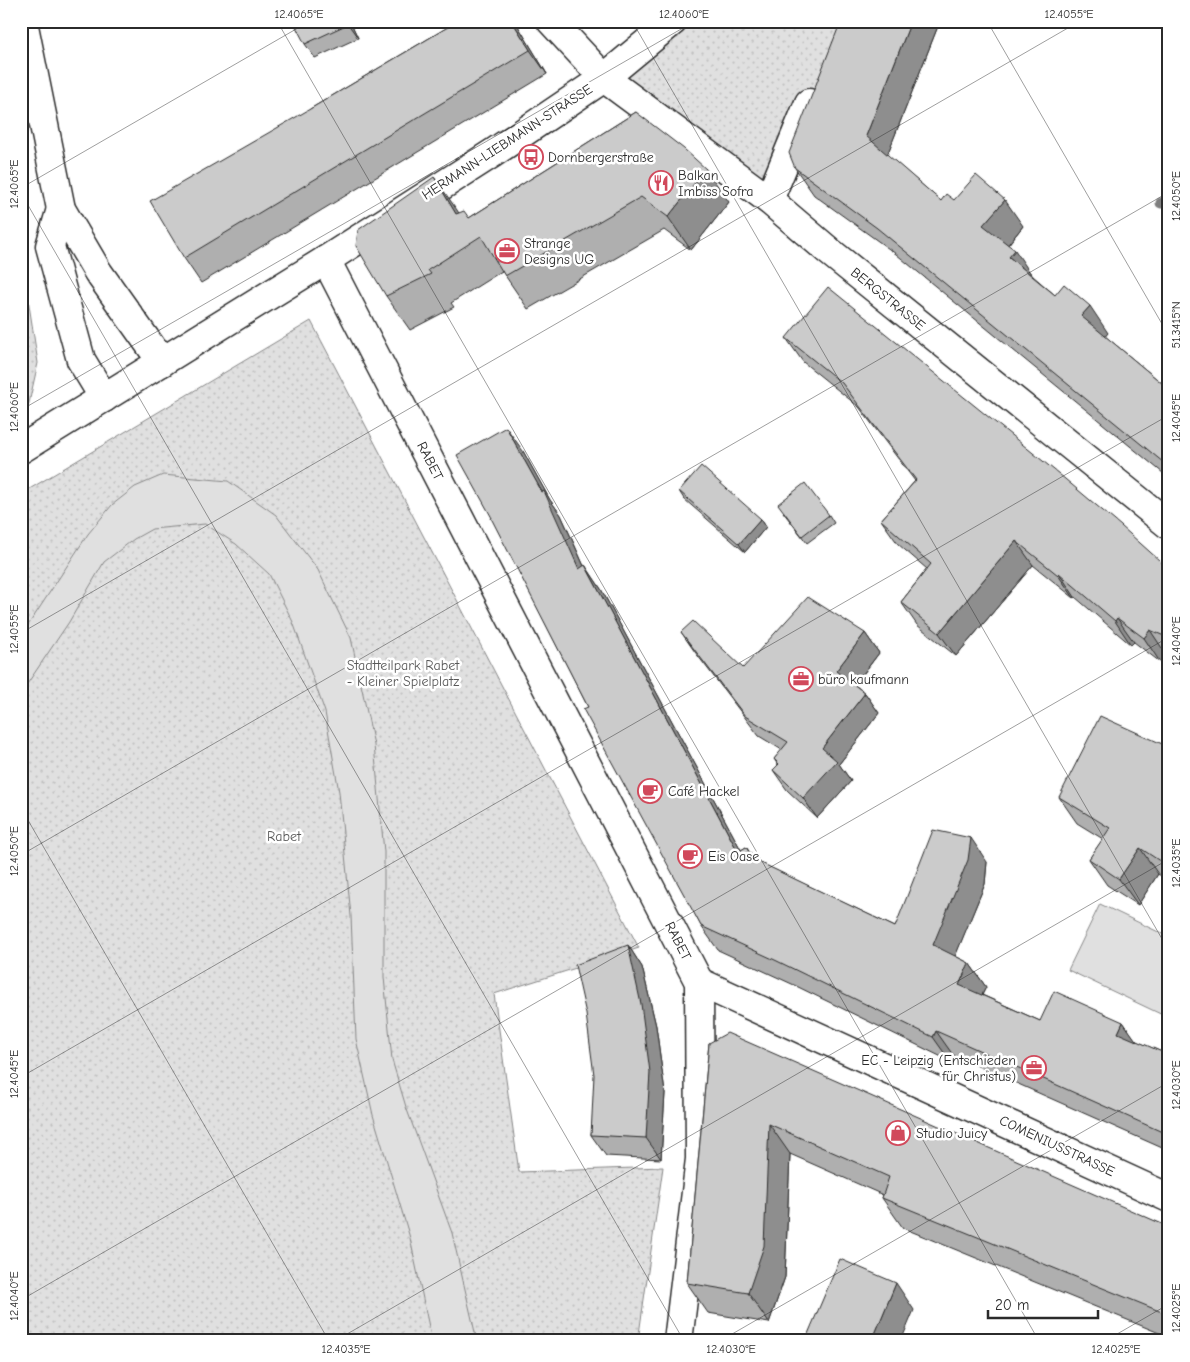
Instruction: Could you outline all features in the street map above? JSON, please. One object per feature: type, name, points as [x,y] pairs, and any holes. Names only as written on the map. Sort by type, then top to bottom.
[{"type":"street","points":[[23,21],[61,209],[98,272],[162,362]]},
{"type":"street","name":"BERGSTRASSE","points":[[551,21],[604,78],[769,200],[824,247],[1169,525]]},
{"type":"street","name":"HERMANN-LIEBMANN-STRASSE","points":[[21,449],[326,260],[493,153],[604,78],[673,21]]},
{"type":"street","points":[[769,200],[817,84]]},
{"type":"street","points":[[61,209],[50,246],[81,360],[104,398]]},
{"type":"street","name":"RABET","points":[[326,260],[700,982],[700,1160],[678,1341]]},
{"type":"street","name":"COMENIUSSTRASSE","points":[[700,982],[1169,1198]]},
{"type":"green space","points":[[673,21],[844,21],[769,200],[604,78]]},
{"type":"green space","points":[[21,253],[38,363],[27,412],[21,415]]},
{"type":"green space","name":"Rabet","points":[[311,321],[639,948],[494,994],[519,1172],[663,1167],[638,1341],[21,1341],[21,494]]},
{"type":"green space","points":[[163,475],[228,481],[276,515],[318,570],[351,638],[374,745],[384,852],[384,977],[392,1060],[406,1107],[452,1233],[477,1341],[432,1341],[410,1238],[373,1115],[356,1039],[351,916],[339,792],[325,712],[293,622],[269,574],[236,544],[205,524],[152,529],[134,539],[104,562],[69,622],[21,693],[21,636],[88,534],[112,505],[135,487]]},
{"type":"green space","points":[[1100,904],[1169,937],[1169,1018],[1068,970]]},
{"type":"green space","points":[[21,1317],[32,1341],[21,1341]]},
{"type":"building","points":[[293,21],[347,21],[348,24],[305,44]]},
{"type":"building","points":[[458,21],[512,21],[530,50],[184,258],[150,201]]},
{"type":"building","points":[[841,21],[911,21],[866,136],[941,201],[946,194],[954,200],[976,175],[1005,200],[983,225],[1015,250],[1009,257],[1055,295],[1064,284],[1090,306],[1081,316],[1169,389],[1169,467],[877,228],[795,168],[789,153]]},
{"type":"building","points":[[636,112],[684,149],[706,169],[668,217],[641,197],[505,276],[481,236],[428,270],[431,274],[386,296],[356,246],[358,230],[434,177],[456,214],[464,211],[469,218]]},
{"type":"building","points":[[828,287],[1059,474],[1169,569],[1169,638],[1150,630],[1144,638],[1117,618],[1115,621],[1059,573],[1058,575],[1016,541],[939,633],[901,602],[931,564],[881,520],[916,480],[842,383],[786,338]]},
{"type":"building","points":[[506,427],[542,492],[544,491],[579,569],[585,565],[738,852],[746,847],[753,859],[895,927],[933,830],[971,838],[968,860],[933,945],[969,963],[959,985],[1040,1021],[1054,991],[1123,1022],[1118,1033],[1169,1055],[1169,1135],[936,1031],[933,1037],[701,926],[583,709],[588,707],[492,518],[457,455]]},
{"type":"building","points":[[701,466],[761,519],[739,544],[679,491]]},
{"type":"building","points":[[805,483],[829,515],[802,536],[778,504]]},
{"type":"building","points":[[808,597],[865,633],[836,671],[865,693],[822,748],[837,761],[803,798],[773,770],[779,764],[774,759],[788,742],[745,716],[681,632],[693,621],[743,668]]},
{"type":"building","points":[[1100,716],[1169,747],[1169,867],[1140,848],[1119,879],[1089,859],[1110,828],[1059,797]]},
{"type":"building","points":[[628,945],[641,1004],[650,1072],[646,1138],[591,1135],[594,1075],[586,1014],[575,965]]},
{"type":"building","points":[[727,1033],[1169,1227],[1169,1315],[882,1198],[889,1177],[769,1124],[764,1246],[748,1293],[687,1283],[709,1043]]},
{"type":"building","points":[[840,1259],[896,1283],[872,1341],[805,1341]]},
{"type":"waterway","points":[[1161,203],[1169,202]]},
{"type":"place","name":"Dornbergerstraße","points":[[531,157]]},
{"type":"place","name":"Balkan Imbiss Sofra","points":[[661,183]]},
{"type":"place","name":"Strange Designs UG","points":[[507,251]]},
{"type":"place","name":"büro kaufmann","points":[[801,679]]},
{"type":"place","name":"Café Hackel","points":[[650,791]]},
{"type":"place","name":"Eis Oase","points":[[690,856]]},
{"type":"place","name":"EC - Leipzig (Entschieden für Christus)","points":[[1034,1068]]},
{"type":"place","name":"Studio Juicy","points":[[898,1133]]},
{"type":"park label","name":"Stadtteilpark Rabet - Kleiner Spielplatz","points":[[403,674]]}]
